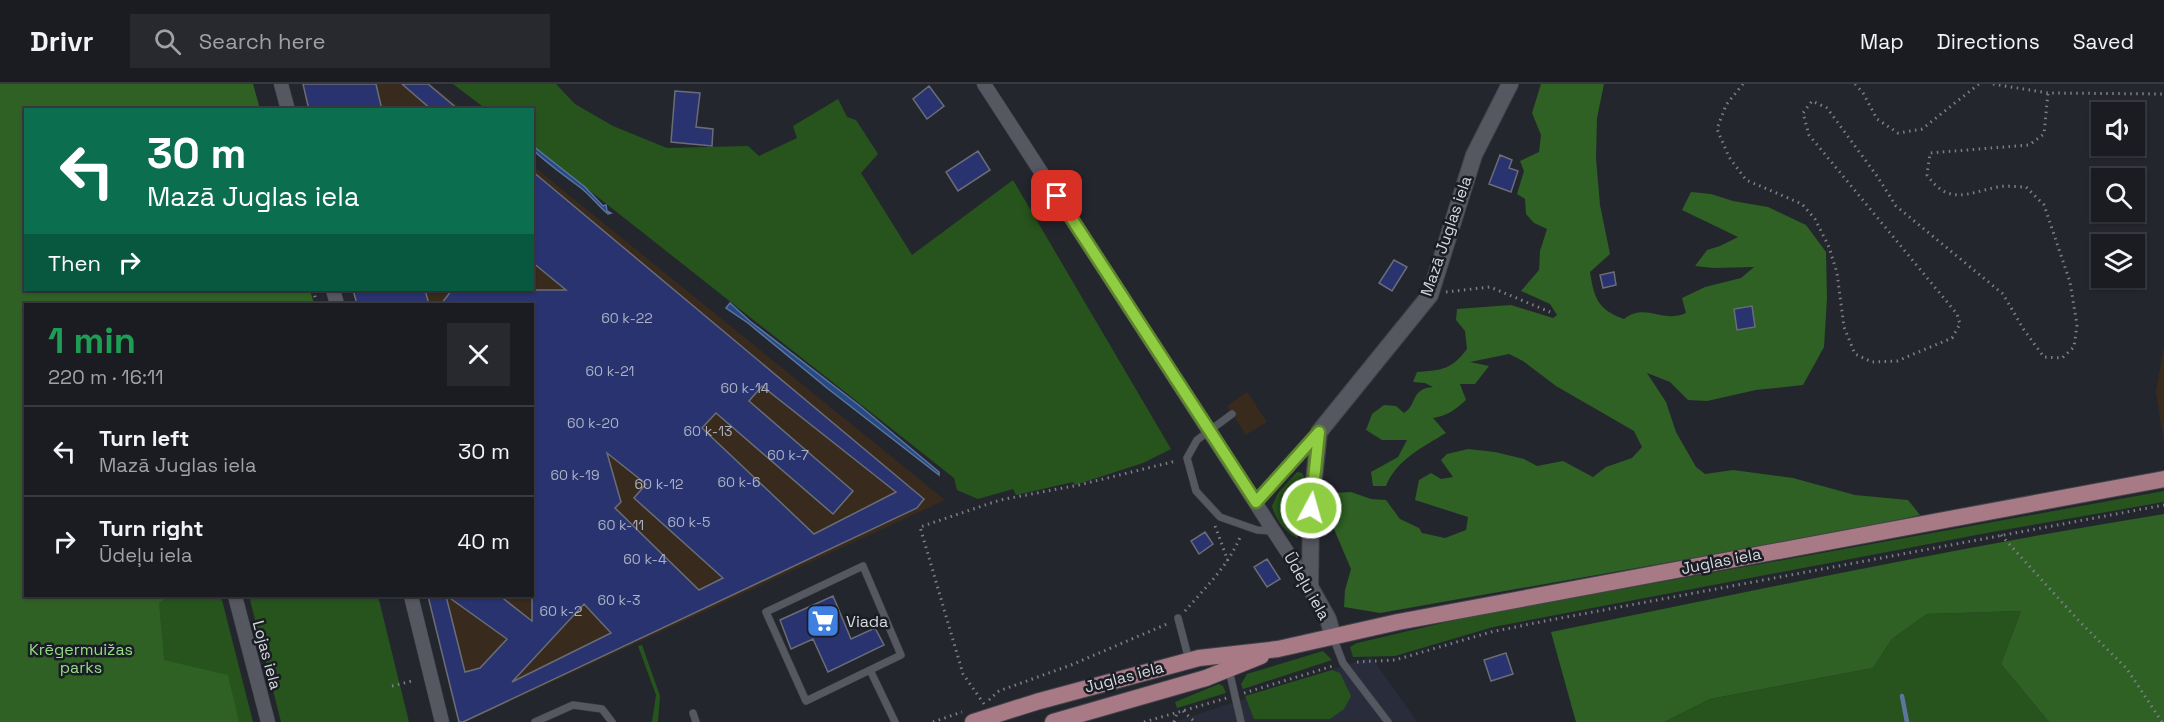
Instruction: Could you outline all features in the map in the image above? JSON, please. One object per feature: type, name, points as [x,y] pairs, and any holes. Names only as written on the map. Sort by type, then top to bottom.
[{"type":"main road","name":"Juglas iela","points":[[973,722],[1014,715],[1189,660],[1278,649],[1408,620],[2164,479]]},
{"type":"main road","name":"Juglas iela","points":[[1053,722],[1229,670],[1278,649]]},
{"type":"street","points":[[281,84],[287,108]]},
{"type":"street","name":"Ūdeļu iela","points":[[984,84],[1310,586],[1328,619],[1333,636]]},
{"type":"street","name":"Mazā Juglas iela","points":[[1256,502],[1319,432],[1430,295],[1474,155],[1510,84]]},
{"type":"street","points":[[1310,586],[1311,508],[1319,432]]},
{"type":"street","name":"Lojas iela","points":[[235,597],[268,722]]},
{"type":"street","points":[[411,597],[442,722]]},
{"type":"lane","points":[[1232,414],[1197,440],[1187,458],[1196,491],[1220,517],[1257,530],[1274,531]]},
{"type":"lane","points":[[863,566],[901,655],[870,670],[806,701],[766,612],[863,566]]},
{"type":"lane","points":[[1178,618],[1189,660]]},
{"type":"lane","points":[[1333,636],[1343,663],[1388,722]]},
{"type":"lane","points":[[870,670],[895,722]]},
{"type":"lane","points":[[1229,670],[1241,722]]},
{"type":"lane","points":[[535,722],[573,705],[602,710],[612,722]]},
{"type":"lane","points":[[693,713],[696,722]]},
{"type":"path","points":[[1743,84],[1726,105],[1717,129],[1729,157],[1746,180],[1802,204],[1815,219],[1829,247],[1834,264],[1845,327],[1851,345],[1855,354],[1872,362],[1897,361],[1952,338],[1960,324],[1957,314],[1809,135],[1803,113],[1812,102],[1827,108],[1896,206],[2003,294],[2024,330],[2044,357],[2062,358],[2074,347],[2077,325],[2070,282],[2044,204],[2026,187],[2001,186],[1955,196],[1936,189],[1927,175],[1930,153],[2029,145],[2044,134],[2048,93]]},
{"type":"path","points":[[1855,84],[1863,93],[1877,119],[1898,133],[1922,129],[1979,84]]},
{"type":"path","points":[[1993,84],[2048,93],[2164,94]]},
{"type":"path","points":[[1430,295],[1490,287],[1550,312]]},
{"type":"path","points":[[1187,458],[1079,485],[1000,500],[920,527],[963,674],[984,704],[999,691],[1071,665],[1178,618],[1228,561],[1245,525]]},
{"type":"path","points":[[1343,663],[1395,660],[1502,630],[2164,505]]},
{"type":"path","points":[[1213,522],[1228,561]]},
{"type":"path","points":[[2001,535],[2079,621],[2127,669],[2162,722]]},
{"type":"path","points":[[392,686],[412,681]]},
{"type":"path","points":[[1183,711],[1195,722]]},
{"type":"path","points":[[1174,722],[1177,713]]},
{"type":"shaded area","points":[[303,84],[431,84],[461,108],[309,108]]},
{"type":"shaded area","points":[[534,167],[945,500],[466,722],[458,722],[427,597],[534,597],[534,303],[356,303],[353,291],[534,291]]},
{"type":"shaded area","points":[[2164,345],[2164,443],[2156,392]]},
{"type":"shaded area","points":[[1247,392],[1267,422],[1246,435],[1227,406]]},
{"type":"shaded area","points":[[1371,657],[1417,722],[1176,722],[1177,721]]},
{"type":"green space","name":"Krēgermuižas parks","points":[[0,84],[253,84],[260,108],[24,108],[24,291],[310,291],[314,303],[24,303],[24,597],[168,597],[159,603],[164,660],[228,675],[239,722],[0,722]]},
{"type":"green space","points":[[453,84],[556,84],[575,104],[613,126],[667,148],[748,146],[759,156],[797,138],[793,126],[838,99],[847,117],[856,120],[878,154],[861,173],[912,255],[1013,180],[1171,449],[1143,463],[1075,485],[1073,482],[1016,495],[1013,489],[978,499],[957,490],[954,478],[534,147],[534,108],[485,108]]},
{"type":"green space","points":[[1541,84],[1604,84],[1597,118],[1596,158],[1600,205],[1610,254],[1590,272],[1596,296],[1608,312],[1624,319],[1640,312],[1677,316],[1686,313],[1682,298],[1705,287],[1741,278],[1754,267],[1695,266],[1707,250],[1738,237],[1682,210],[1691,192],[1711,194],[1733,201],[1768,207],[1806,225],[1826,252],[1827,298],[1824,347],[1803,385],[1756,390],[1707,401],[1688,400],[1670,382],[1647,373],[1666,402],[1676,432],[1696,467],[1705,474],[1733,470],[1793,478],[1855,495],[1908,500],[1920,515],[1852,530],[1380,613],[1344,607],[1345,590],[1351,569],[1325,508],[1335,493],[1351,492],[1371,499],[1386,500],[1400,519],[1419,528],[1422,533],[1445,538],[1466,530],[1468,517],[1415,500],[1419,480],[1431,473],[1441,479],[1453,477],[1441,460],[1447,454],[1468,449],[1495,452],[1524,459],[1537,466],[1563,461],[1593,477],[1606,467],[1632,458],[1642,447],[1634,431],[1556,386],[1523,361],[1509,354],[1470,362],[1489,366],[1475,384],[1460,384],[1466,400],[1451,412],[1433,418],[1446,433],[1403,461],[1386,486],[1373,486],[1371,472],[1398,457],[1407,440],[1382,440],[1366,430],[1372,414],[1384,405],[1396,406],[1404,413],[1417,394],[1426,388],[1433,387],[1425,383],[1413,382],[1417,372],[1445,368],[1456,361],[1467,349],[1465,331],[1456,320],[1457,309],[1511,305],[1553,318],[1557,315],[1550,304],[1521,291],[1539,270],[1540,251],[1547,229],[1534,223],[1526,214],[1525,199],[1517,194],[1524,171],[1520,161],[1539,152],[1541,135],[1532,113]]},
{"type":"green space","points":[[1297,472],[1302,473],[1306,479],[1301,533],[1297,538],[1281,525],[1272,506],[1278,493]]},
{"type":"green space","points":[[2164,491],[2164,502],[1992,532],[1493,627],[1395,656],[1353,657],[1350,647],[1357,643],[1468,617]]},
{"type":"green space","points":[[2164,514],[2164,722],[2049,722],[2001,664],[2021,611],[1927,614],[1892,639],[1873,668],[1710,699],[1664,722],[1576,722],[1551,632],[1934,555]]},
{"type":"green space","points":[[147,597],[221,597],[253,722],[179,722]]},
{"type":"green space","points":[[249,597],[378,597],[409,722],[281,722]]},
{"type":"green space","points":[[2021,611],[2001,664],[2049,722],[1664,722],[1710,699],[1873,668],[1892,639],[1927,614]]},
{"type":"green space","points":[[642,645],[660,696],[658,722],[652,722],[656,695],[638,646]]},
{"type":"green space","points":[[1323,651],[1332,660],[1243,689],[1241,684],[1247,674]]},
{"type":"green space","points":[[1332,670],[1340,673],[1351,696],[1344,709],[1330,719],[1254,719],[1245,696]]},
{"type":"green space","points":[[1219,684],[1223,686],[1226,693],[1177,708],[1175,702]]},
{"type":"water","points":[[534,147],[585,187],[603,206],[606,205],[607,211],[611,213],[608,214],[581,188],[534,151]]},
{"type":"water","points":[[730,303],[751,322],[860,406],[939,472],[939,475],[726,308]]},
{"type":"building","points":[[303,84],[376,84],[382,108],[309,108]]},
{"type":"building","points":[[402,84],[428,84],[457,108],[430,108]]},
{"type":"building","points":[[929,86],[944,106],[927,119],[913,99]]},
{"type":"building","points":[[675,91],[700,93],[696,127],[713,129],[712,146],[671,142]]},
{"type":"building","points":[[978,151],[990,170],[958,191],[946,172]]},
{"type":"building","points":[[1500,155],[1512,160],[1509,168],[1518,171],[1511,192],[1489,184]]},
{"type":"building","points":[[534,173],[924,499],[917,508],[459,722],[428,597],[446,597],[465,672],[480,668],[507,639],[448,597],[501,597],[532,621],[532,597],[534,597],[534,303],[442,303],[451,291],[566,290],[534,264]],"holes":[[[762,386],[896,492],[814,534],[702,428],[716,413],[833,514],[853,491],[749,401]],[[607,453],[646,484],[634,498],[723,578],[699,590],[615,508],[621,502]],[[584,604],[611,633],[512,682]]]},
{"type":"building","points":[[1394,260],[1407,267],[1392,291],[1379,283]]},
{"type":"building","points":[[1614,272],[1616,285],[1603,288],[1600,275]]},
{"type":"building","points":[[353,291],[425,291],[429,303],[357,303]]},
{"type":"building","points":[[1752,306],[1755,327],[1737,330],[1734,309]]},
{"type":"building","points":[[1205,532],[1213,544],[1199,554],[1191,541]]},
{"type":"building","points":[[1267,559],[1280,579],[1267,587],[1254,567]]},
{"type":"building","points":[[833,596],[851,639],[875,628],[884,645],[828,672],[813,639],[791,649],[780,620]]},
{"type":"building","points":[[1506,653],[1513,674],[1491,681],[1484,660]]},
{"type":"waterway","points":[[1902,696],[1907,722]]},
{"type":"place","name":"Viada","points":[[823,621]]},
{"type":"route","points":[[1057,196],[1256,502],[1319,432],[1311,508]]}]
